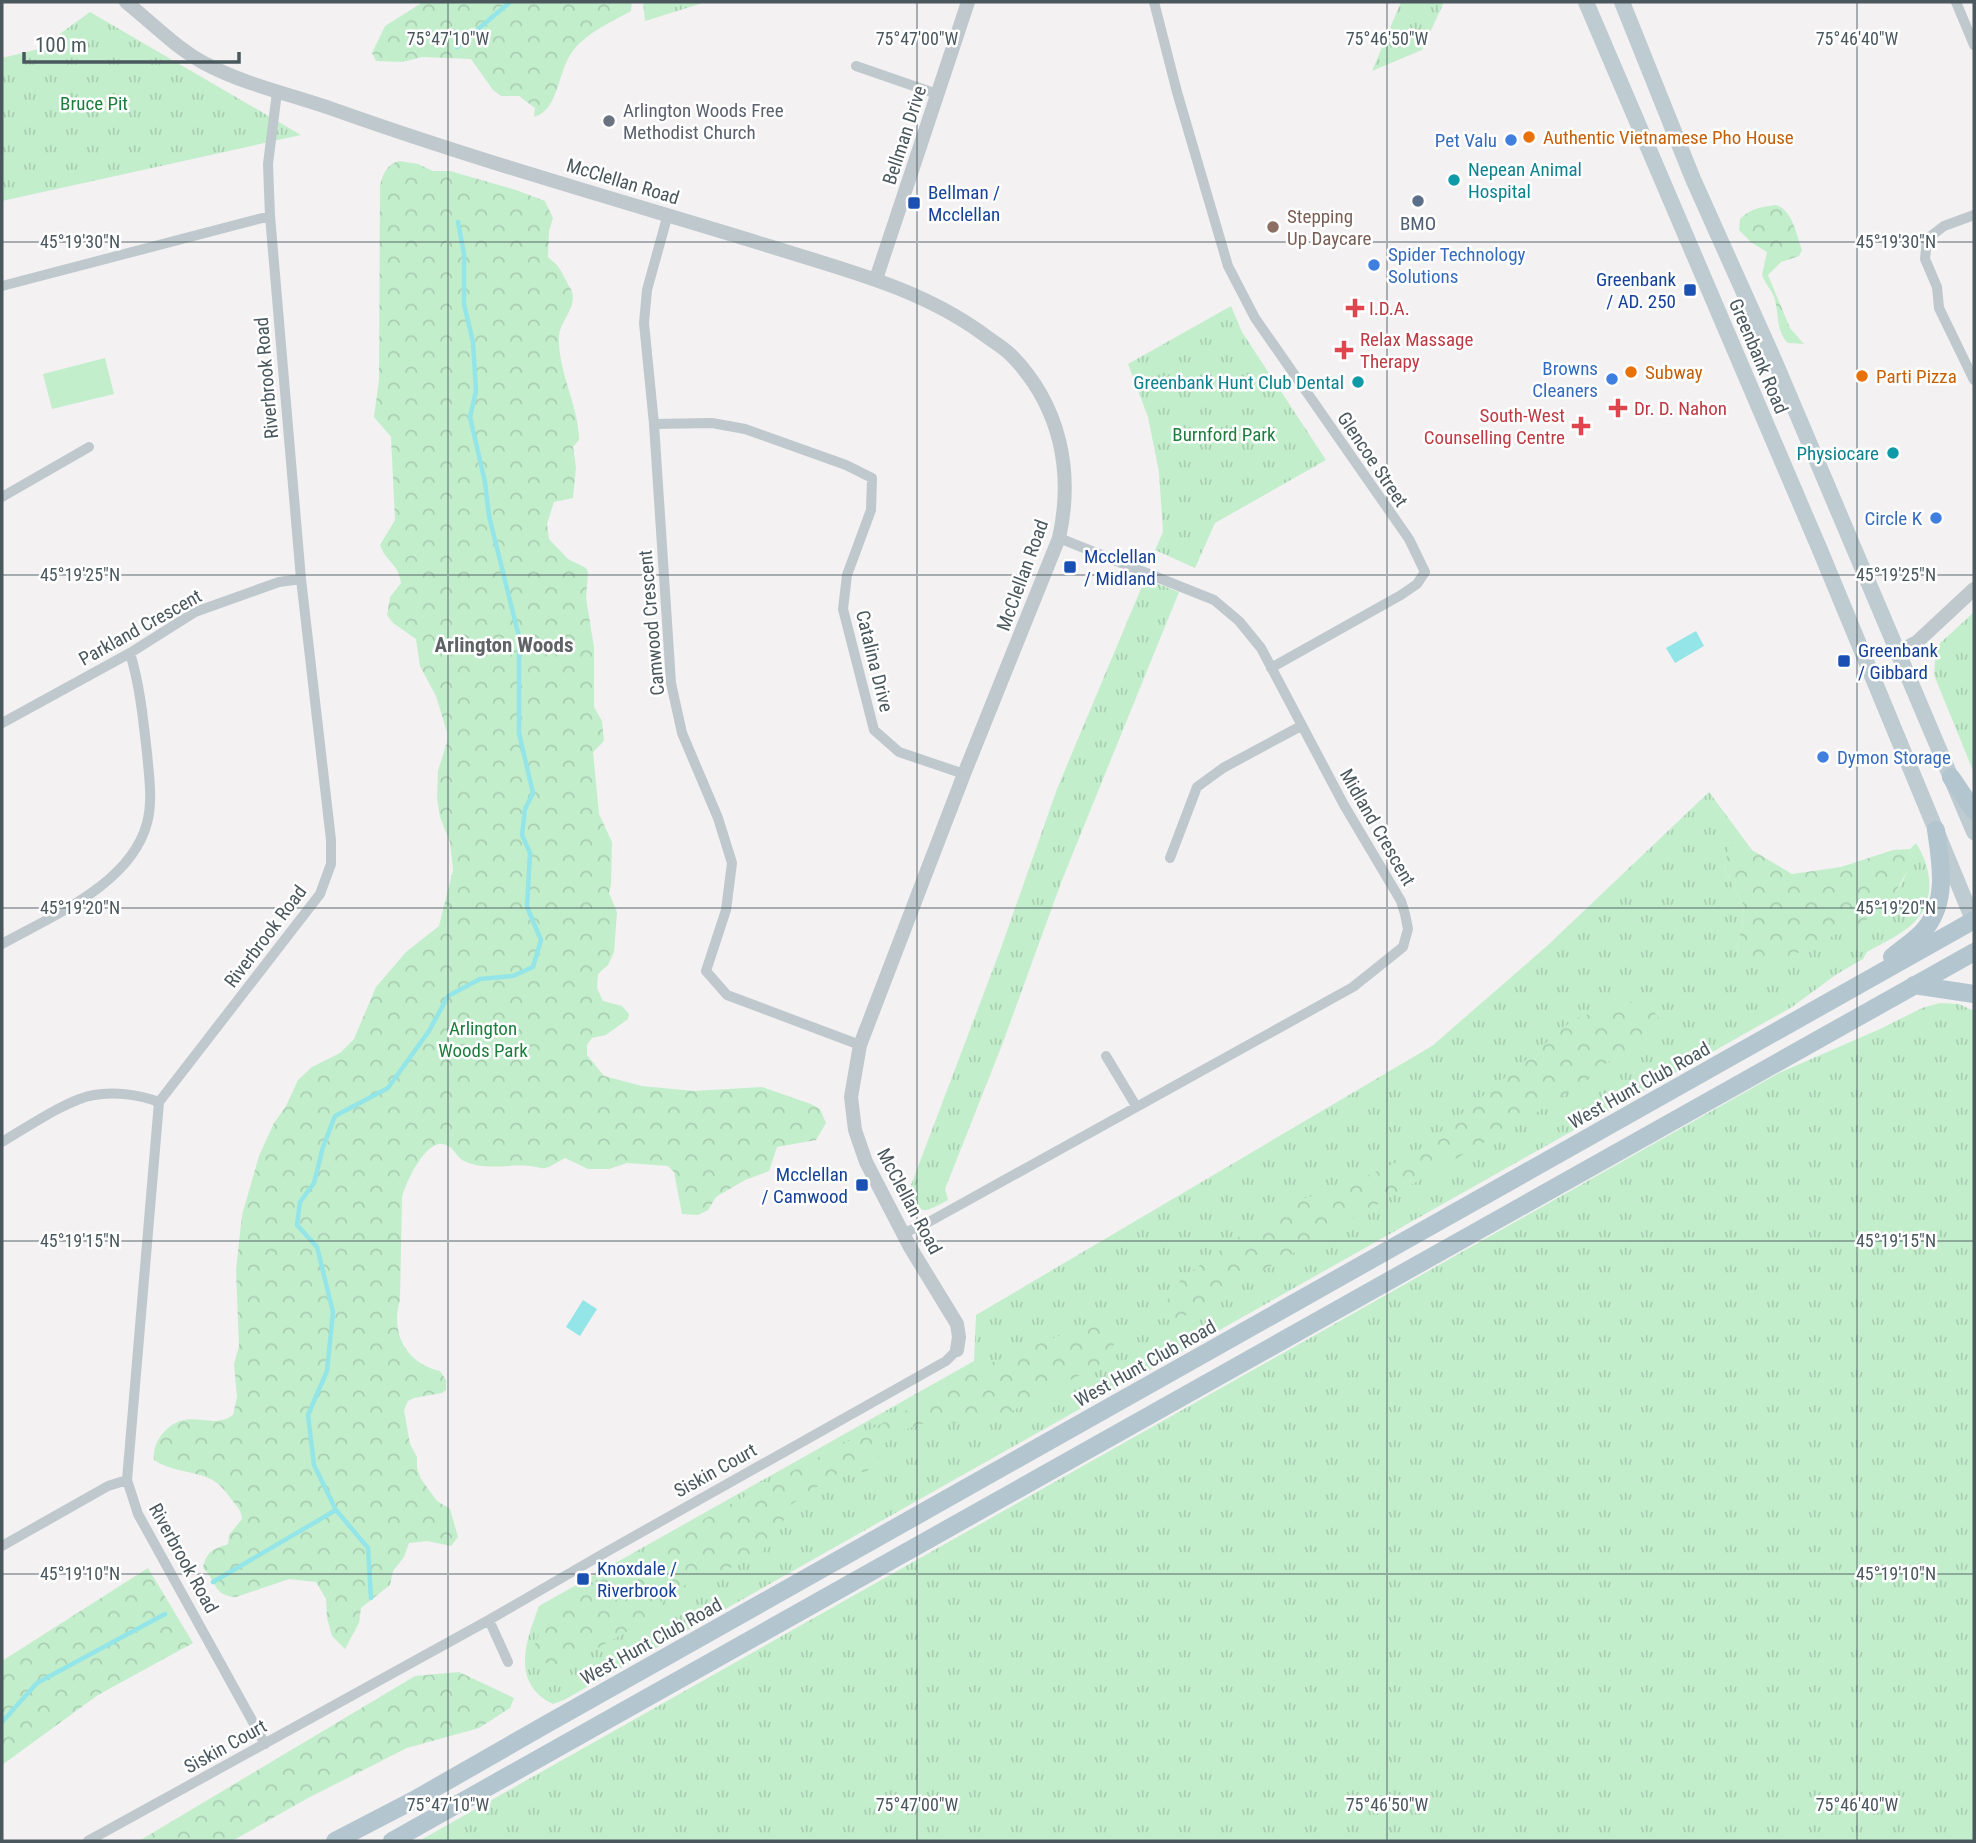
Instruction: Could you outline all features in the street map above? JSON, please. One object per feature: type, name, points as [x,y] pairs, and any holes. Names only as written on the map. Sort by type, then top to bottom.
[{"type":"main road","name":"Greenbank Road","points":[[1586,2],[1820,550],[1974,921]]},
{"type":"main road","name":"Greenbank Road","points":[[1622,2],[1693,178],[1775,362],[1974,832]]},
{"type":"main road","points":[[1820,550],[1847,534]]},
{"type":"main road","points":[[1951,776],[1974,811]]},
{"type":"main road","points":[[1851,990],[1924,931],[1933,918],[1939,905],[1941,870],[1936,830]]},
{"type":"main road","name":"West Hunt Club Road","points":[[335,1841],[414,1800],[1974,921]]},
{"type":"main road","points":[[392,1841],[1974,952]]},
{"type":"main road","points":[[1914,985],[1974,994]]},
{"type":"street","name":"McClellan Road","points":[[126,2],[177,46],[237,78],[448,149],[876,279],[907,291],[955,314],[1009,353],[1032,380],[1060,441],[1066,475],[1066,508],[1059,538],[964,774],[860,1045],[851,1097],[855,1130],[866,1162],[957,1324],[960,1337],[957,1350]]},
{"type":"street","name":"Bellman Drive","points":[[876,279],[968,2]]},
{"type":"street","name":"Glencoe Street","points":[[1154,2],[1233,276],[1255,318],[1409,539],[1425,572],[1417,583],[1401,595],[1271,668]]},
{"type":"street","points":[[1956,2],[1974,44]]},
{"type":"street","points":[[856,66],[937,94]]},
{"type":"street","name":"Riverbrook Road","points":[[265,1744],[138,1514],[127,1480],[159,1102],[320,894],[331,864],[331,840],[301,579],[270,216],[268,164],[277,92]]},
{"type":"street","name":"Camwood Crescent","points":[[668,215],[647,290],[644,323],[654,424],[671,683],[682,733],[718,818],[732,863],[726,910],[706,971],[727,995],[860,1045]]},
{"type":"street","points":[[1974,215],[1944,226],[1927,239],[1924,259],[1937,287],[1939,309],[1974,380]]},
{"type":"street","points":[[2,286],[270,216]]},
{"type":"street","name":"Catalina Drive","points":[[654,424],[712,423],[745,429],[846,465],[872,478],[871,510],[847,575],[843,609],[874,730],[899,752],[964,774]]},
{"type":"street","points":[[2,497],[89,447]]},
{"type":"street","name":"Midland Crescent","points":[[904,1233],[928,1223],[1353,987],[1403,947],[1408,929],[1401,901],[1344,805],[1261,648],[1239,621],[1214,600],[1059,538]]},
{"type":"street","name":"Parkland Crescent","points":[[2,723],[130,653],[195,612],[279,582],[301,579]]},
{"type":"street","points":[[1898,652],[1917,642],[1974,589]]},
{"type":"street","points":[[2,944],[98,890],[122,866],[141,841],[148,821],[150,789],[140,686],[130,653]]},
{"type":"street","points":[[1170,858],[1197,787],[1223,768],[1301,726]]},
{"type":"street","points":[[1106,1056],[1136,1106]]},
{"type":"street","points":[[2,1142],[63,1107],[94,1095],[141,1095],[159,1102]]},
{"type":"street","name":"Siskin Court","points":[[88,1841],[489,1620],[946,1361],[957,1350]]},
{"type":"street","points":[[2,1546],[108,1486],[127,1480]]},
{"type":"street","points":[[489,1620],[508,1662]]},
{"type":"green space","points":[[423,2],[632,2],[631,11],[597,30],[574,49],[565,64],[548,108],[534,117],[535,108],[519,96],[501,96],[493,90],[471,59],[422,57],[403,62],[376,61],[372,53],[385,26]]},
{"type":"green space","points":[[643,2],[706,2],[645,21]]},
{"type":"green space","points":[[1401,2],[1444,2],[1422,50],[1372,71]]},
{"type":"green space","name":"Bruce Pit","points":[[90,12],[301,135],[2,201],[2,58],[39,49]]},
{"type":"green space","name":"Arlington Woods Park","points":[[399,161],[418,164],[433,171],[450,171],[545,201],[553,218],[549,231],[548,257],[559,268],[572,292],[572,304],[559,338],[562,364],[578,428],[579,440],[573,447],[576,467],[573,498],[554,502],[547,524],[549,539],[568,559],[586,568],[588,572],[586,598],[594,647],[594,707],[602,721],[604,741],[593,752],[599,814],[612,842],[609,893],[617,912],[614,952],[608,965],[598,974],[597,988],[603,1001],[622,1006],[629,1014],[628,1019],[606,1035],[592,1038],[587,1045],[587,1055],[604,1076],[642,1086],[694,1091],[762,1087],[820,1109],[826,1123],[816,1140],[777,1147],[769,1171],[745,1180],[716,1197],[708,1210],[698,1215],[682,1214],[674,1172],[668,1166],[627,1163],[609,1169],[588,1169],[565,1158],[543,1168],[480,1166],[464,1161],[443,1144],[436,1145],[423,1155],[402,1197],[397,1324],[399,1335],[410,1354],[428,1367],[440,1371],[446,1380],[446,1390],[414,1398],[408,1401],[404,1410],[410,1444],[417,1457],[421,1479],[437,1501],[450,1509],[458,1537],[451,1546],[427,1541],[409,1543],[404,1557],[393,1571],[390,1585],[361,1608],[359,1623],[345,1649],[332,1636],[326,1599],[316,1582],[289,1579],[236,1597],[219,1591],[203,1568],[204,1562],[211,1552],[228,1544],[229,1535],[242,1519],[240,1511],[221,1486],[212,1480],[164,1465],[154,1460],[154,1456],[160,1437],[175,1423],[192,1419],[217,1421],[233,1415],[237,1397],[234,1364],[239,1346],[236,1270],[242,1215],[259,1156],[298,1080],[312,1067],[340,1053],[354,1039],[376,987],[406,952],[439,926],[453,870],[450,842],[440,817],[437,798],[438,771],[447,742],[447,732],[436,696],[420,666],[416,639],[393,623],[387,615],[390,597],[401,583],[398,571],[380,545],[395,520],[391,437],[374,417],[379,380],[380,186],[386,170]]},
{"type":"green space","points":[[1776,205],[1790,218],[1802,250],[1799,256],[1781,262],[1768,275],[1790,328],[1804,344],[1788,343],[1784,338],[1774,297],[1762,275],[1767,252],[1752,243],[1739,230],[1740,219],[1748,212]]},
{"type":"green space","name":"Burnford Park","points":[[1231,306],[1242,332],[1326,460],[1215,523],[1195,568],[1155,550],[1163,532],[1159,472],[1148,417],[1128,364]]},
{"type":"green space","points":[[105,358],[114,394],[52,409],[43,374]]},
{"type":"green space","points":[[1145,579],[1179,592],[1062,880],[1002,1045],[945,1189],[948,1200],[929,1209],[920,1209],[908,1193],[1001,948],[1057,789]]},
{"type":"green space","points":[[1974,612],[1974,773],[1934,675],[1936,647]]},
{"type":"green space","points":[[1709,792],[1752,850],[1729,846],[1724,869],[1744,906],[1737,955],[1876,915],[1905,877],[1910,849],[1916,843],[1929,875],[1928,897],[1924,908],[1904,931],[1867,952],[1863,959],[1837,974],[1792,1007],[564,1700],[553,1704],[531,1685],[526,1673],[526,1647],[539,1606],[974,1361],[976,1315],[1432,1046],[1548,945]]},
{"type":"green space","points":[[1729,845],[1752,850],[1792,874],[1841,867],[1893,850],[1910,849],[1911,864],[1892,899],[1876,915],[1773,965],[1754,965],[1737,955],[1744,906],[1724,869]]},
{"type":"green space","points":[[1629,1001],[1653,1011],[1664,1024],[1648,1044],[1616,1056],[1556,1101],[1176,1321],[1156,1317],[1182,1278],[1285,1204],[1343,1187],[1414,1154],[1574,1019]]},
{"type":"green space","points":[[1940,1003],[1959,1004],[1974,1011],[1974,1841],[419,1841],[1779,1073],[1922,1008]]},
{"type":"green space","points":[[1081,1327],[1100,1327],[1113,1332],[1114,1345],[1099,1365],[1008,1413],[985,1420],[928,1422],[898,1432],[887,1440],[875,1464],[866,1472],[834,1475],[789,1506],[780,1530],[756,1558],[685,1585],[664,1601],[654,1616],[568,1665],[529,1662],[541,1630],[561,1603],[725,1507],[935,1395],[973,1370]]},
{"type":"green space","points":[[148,1568],[193,1643],[98,1695],[2,1765],[2,1661]]},
{"type":"green space","points":[[459,1672],[514,1698],[510,1708],[479,1728],[407,1748],[308,1798],[232,1841],[139,1841],[415,1676]]},
{"type":"water","points":[[1696,631],[1704,646],[1675,663],[1666,648]]},
{"type":"water","points":[[583,1300],[597,1309],[580,1336],[566,1327]]},
{"type":"waterway","points":[[457,47],[510,2]]},
{"type":"waterway","points":[[371,1598],[368,1548],[336,1510],[314,1465],[308,1415],[327,1371],[333,1312],[317,1247],[297,1225],[300,1202],[314,1183],[323,1147],[335,1116],[388,1088],[429,1031],[448,996],[480,979],[513,976],[533,967],[541,940],[527,907],[530,853],[522,835],[525,809],[533,793],[519,733],[519,637],[489,516],[485,482],[470,417],[476,391],[473,342],[464,304],[464,254],[458,222]]},
{"type":"waterway","points":[[213,1582],[336,1510]]},
{"type":"waterway","points":[[2,1722],[37,1683],[165,1614]]},
{"type":"place","name":"Arlington Woods Free Methodist Church","points":[[609,121]]},
{"type":"place","name":"Authentic Vietnamese Pho House","points":[[1529,137]]},
{"type":"place","name":"Pet Valu","points":[[1511,140]]},
{"type":"place","name":"Nepean Animal Hospital","points":[[1454,180]]},
{"type":"place","name":"BMO","points":[[1418,201]]},
{"type":"place","name":"Bellman / Mcclellan","points":[[914,203]]},
{"type":"place","name":"Stepping Up Daycare","points":[[1273,227]]},
{"type":"place","name":"Spider Technology Solutions","points":[[1374,265]]},
{"type":"place","name":"Greenbank / AD. 250","points":[[1690,290]]},
{"type":"place","name":"I.D.A.","points":[[1355,308]]},
{"type":"place","name":"Relax Massage Therapy","points":[[1344,350]]},
{"type":"place","name":"Subway","points":[[1631,372]]},
{"type":"place","name":"Parti Pizza","points":[[1862,376]]},
{"type":"place","name":"Browns Cleaners","points":[[1612,379]]},
{"type":"place","name":"Greenbank Hunt Club Dental","points":[[1358,382]]},
{"type":"place","name":"Dr. D. Nahon","points":[[1618,408]]},
{"type":"place","name":"South-West Counselling Centre","points":[[1581,426]]},
{"type":"place","name":"Physiocare","points":[[1893,453]]},
{"type":"place","name":"Circle K","points":[[1936,518]]},
{"type":"place","name":"Mcclellan / Midland","points":[[1070,567]]},
{"type":"place","name":"Greenbank / Gibbard","points":[[1844,661]]},
{"type":"place","name":"Dymon Storage","points":[[1823,757]]},
{"type":"place","name":"Mcclellan / Camwood","points":[[862,1185]]},
{"type":"place","name":"Knoxdale / Riverbrook","points":[[583,1579]]},
{"type":"district","name":"Arlington Woods","points":[[504,645]]}]
